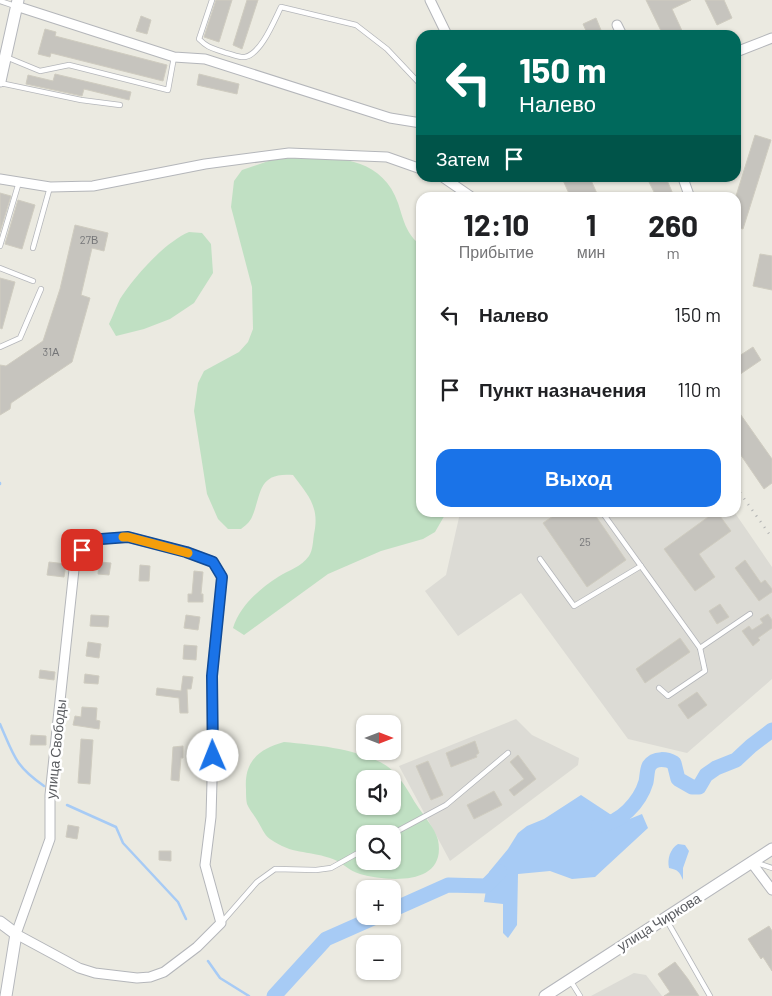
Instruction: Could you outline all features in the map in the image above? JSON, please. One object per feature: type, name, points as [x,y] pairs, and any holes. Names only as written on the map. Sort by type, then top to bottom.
[{"type":"main road","points":[[0,82],[17,3]]},
{"type":"main road","name":"улица Чиркова","points":[[545,996],[772,849]]},
{"type":"main road","points":[[0,922],[16,934],[6,996]]},
{"type":"street","points":[[430,0],[445,30]]},
{"type":"street","points":[[17,3],[174,57],[205,59],[390,118],[416,122]]},
{"type":"street","points":[[617,25],[620,30]]},
{"type":"street","points":[[741,50],[772,38]]},
{"type":"street","points":[[0,179],[50,187],[93,186],[205,164],[289,153],[387,157],[416,167]]},
{"type":"street","points":[[450,182],[464,192]]},
{"type":"street","name":"улица Свободы","points":[[16,934],[50,839],[50,795],[75,560],[88,540],[128,537],[186,552],[213,562],[222,577],[212,676],[211,817],[205,866],[221,923]]},
{"type":"street","points":[[751,862],[772,890]]},
{"type":"street","points":[[16,934],[79,968],[94,973],[150,978],[164,972],[197,947],[221,923]]},
{"type":"lane","points":[[212,0],[199,39],[208,48],[236,56],[245,57],[251,54],[262,43],[281,7],[356,25],[387,49],[416,79]]},
{"type":"lane","points":[[0,1],[17,3]]},
{"type":"lane","points":[[205,59],[208,48]]},
{"type":"lane","points":[[5,57],[40,71],[69,65],[168,90],[174,57]]},
{"type":"lane","points":[[0,82],[81,100],[120,105]]},
{"type":"lane","points":[[0,246],[19,182]]},
{"type":"lane","points":[[33,248],[50,187]]},
{"type":"lane","points":[[0,268],[33,281]]},
{"type":"lane","points":[[0,348],[20,338],[41,289]]},
{"type":"lane","points":[[606,517],[700,648],[705,671],[668,696],[659,688]]},
{"type":"lane","points":[[540,559],[574,606],[641,566]]},
{"type":"lane","points":[[700,648],[750,614]]},
{"type":"lane","points":[[401,829],[446,805],[508,753]]},
{"type":"lane","points":[[221,923],[257,882],[274,868],[316,870],[331,868],[356,854]]},
{"type":"lane","points":[[751,862],[772,868]]},
{"type":"lane","points":[[665,918],[710,996]]},
{"type":"lane","points":[[569,979],[580,996]]},
{"type":"shaded area","points":[[459,517],[738,517],[772,567],[772,679],[687,753],[628,739],[521,593],[458,636],[425,591],[446,575]]},
{"type":"shaded area","points":[[516,719],[532,735],[579,758],[578,765],[450,861],[399,766]]},
{"type":"shaded area","points":[[634,973],[646,975],[662,996],[591,996]]},
{"type":"green space","points":[[280,157],[331,158],[348,160],[364,166],[378,174],[390,186],[408,231],[416,241],[416,517],[444,517],[435,532],[423,539],[381,551],[328,574],[244,635],[233,628],[245,606],[264,587],[299,566],[309,556],[312,548],[315,516],[308,495],[293,475],[281,475],[267,481],[260,493],[250,521],[241,529],[228,529],[218,519],[207,494],[194,411],[198,383],[204,371],[239,352],[248,342],[253,329],[252,287],[231,207],[234,181],[242,170]]},
{"type":"green space","points":[[189,232],[202,233],[211,244],[213,273],[194,303],[170,319],[144,329],[116,336],[109,324],[126,290],[160,252]]},
{"type":"green space","points":[[284,742],[308,744],[356,753],[356,760],[376,760],[386,765],[392,770],[356,770],[356,815],[401,815],[401,780],[432,826],[438,840],[438,855],[434,866],[425,873],[413,877],[386,879],[372,877],[356,873],[334,859],[286,848],[270,839],[264,833],[247,804],[246,797],[246,779],[251,764],[267,748]]},
{"type":"water","points":[[581,795],[622,822],[642,814],[648,828],[595,877],[572,879],[550,871],[518,874],[517,925],[508,938],[503,933],[503,904],[484,902],[489,872],[508,849],[518,833]]},
{"type":"water","points":[[678,844],[685,845],[689,851],[683,868],[683,880],[678,871],[669,868],[668,865],[671,851]]},
{"type":"building","points":[[216,0],[232,0],[219,42],[204,37]]},
{"type":"building","points":[[247,0],[258,0],[242,49],[233,45]]},
{"type":"building","points":[[646,0],[691,0],[672,9],[682,30],[661,30]]},
{"type":"building","points":[[705,0],[724,0],[732,18],[717,25]]},
{"type":"building","points":[[141,16],[151,20],[147,34],[136,31]]},
{"type":"building","points":[[596,18],[601,30],[586,30],[583,24]]},
{"type":"building","points":[[45,29],[56,32],[55,36],[167,65],[163,81],[51,53],[50,57],[38,54]]},
{"type":"building","points":[[55,74],[131,92],[129,100],[84,89],[82,96],[26,84],[28,75],[53,81]]},
{"type":"building","points":[[199,74],[239,84],[237,94],[197,85]]},
{"type":"building","points":[[755,135],[771,140],[743,229],[741,228],[741,192],[737,192]]},
{"type":"building","points":[[564,182],[592,182],[596,192],[568,192]]},
{"type":"building","points":[[649,182],[668,182],[672,192],[654,192]]},
{"type":"building","points":[[0,193],[11,196],[0,232]]},
{"type":"building","points":[[18,200],[35,205],[22,249],[5,244]]},
{"type":"building","points":[[75,225],[108,233],[104,251],[92,248],[81,295],[90,298],[72,362],[11,403],[10,409],[0,415],[0,365],[6,366],[43,341],[60,289]]},
{"type":"building","points":[[760,254],[772,256],[772,290],[753,286]]},
{"type":"building","points":[[0,278],[15,282],[2,329],[0,328]]},
{"type":"building","points":[[753,347],[761,360],[741,374],[741,355]]},
{"type":"building","points":[[741,415],[772,459],[772,483],[764,489],[741,455]]},
{"type":"building","points":[[552,517],[596,517],[626,560],[587,587],[543,523]]},
{"type":"building","points":[[708,517],[721,517],[731,531],[699,554],[715,577],[695,591],[664,549]]},
{"type":"building","points":[[745,560],[761,583],[765,580],[772,589],[772,592],[759,601],[735,568]]},
{"type":"building","points":[[49,562],[66,564],[64,577],[47,575]]},
{"type":"building","points":[[99,562],[111,563],[109,575],[98,574]]},
{"type":"building","points":[[140,565],[150,566],[149,581],[139,581]]},
{"type":"building","points":[[194,571],[203,572],[201,594],[203,594],[203,602],[188,602],[188,594],[192,594]]},
{"type":"building","points":[[720,604],[729,617],[717,624],[709,611]]},
{"type":"building","points":[[768,614],[772,620],[772,628],[758,638],[760,640],[753,646],[742,631],[749,626],[752,630],[763,623],[760,619]]},
{"type":"building","points":[[91,615],[109,616],[108,627],[90,626]]},
{"type":"building","points":[[186,615],[200,617],[198,630],[184,628]]},
{"type":"building","points":[[680,638],[690,652],[645,683],[636,669]]},
{"type":"building","points":[[88,642],[101,644],[99,658],[86,656]]},
{"type":"building","points":[[184,645],[197,646],[196,660],[183,659]]},
{"type":"building","points":[[40,670],[55,672],[54,680],[39,678]]},
{"type":"building","points":[[85,674],[99,676],[98,684],[84,683]]},
{"type":"building","points":[[183,676],[193,677],[191,689],[187,689],[188,713],[180,713],[179,698],[156,695],[157,688],[181,691]]},
{"type":"building","points":[[697,692],[707,705],[688,719],[678,705]]},
{"type":"building","points":[[82,707],[97,708],[96,720],[100,721],[99,729],[73,725],[75,716],[81,717]]},
{"type":"building","points":[[31,735],[46,736],[46,745],[30,745]]},
{"type":"building","points":[[81,739],[93,740],[90,784],[78,783]]},
{"type":"building","points":[[475,741],[479,753],[476,755],[477,757],[451,767],[446,753]]},
{"type":"building","points":[[183,746],[179,781],[171,780],[173,747]]},
{"type":"building","points":[[518,755],[536,779],[514,796],[509,790],[524,779],[510,762]]},
{"type":"building","points":[[428,761],[443,795],[431,800],[416,766]]},
{"type":"building","points":[[494,791],[502,805],[474,819],[467,805]]},
{"type":"building","points":[[68,825],[79,827],[77,839],[66,837]]},
{"type":"building","points":[[159,851],[171,851],[171,861],[159,860]]},
{"type":"building","points":[[769,926],[772,931],[772,971],[763,957],[761,959],[748,939]]},
{"type":"building","points":[[675,962],[699,996],[664,996],[670,992],[658,974]]},
{"type":"waterway","points":[[0,724],[16,760],[34,779],[44,786]]},
{"type":"waterway","points":[[599,825],[614,821],[628,811],[643,790],[649,766],[654,761],[665,760],[674,763],[678,779],[692,787],[699,787],[706,775],[716,768],[736,760],[772,730]]},
{"type":"waterway","points":[[67,805],[116,827],[123,843],[178,902],[186,919]]},
{"type":"waterway","points":[[401,906],[448,885],[486,886],[500,872]]},
{"type":"waterway","points":[[274,996],[326,939],[358,925]]},
{"type":"waterway","points":[[208,961],[220,978],[249,996]]},
{"type":"railway","points":[[741,494],[772,538]]},
{"type":"slow traffic","points":[[123,537],[188,553]]},
{"type":"route","points":[[82,550],[88,540],[128,537],[186,552],[213,562],[222,577],[212,676],[213,756]]}]
